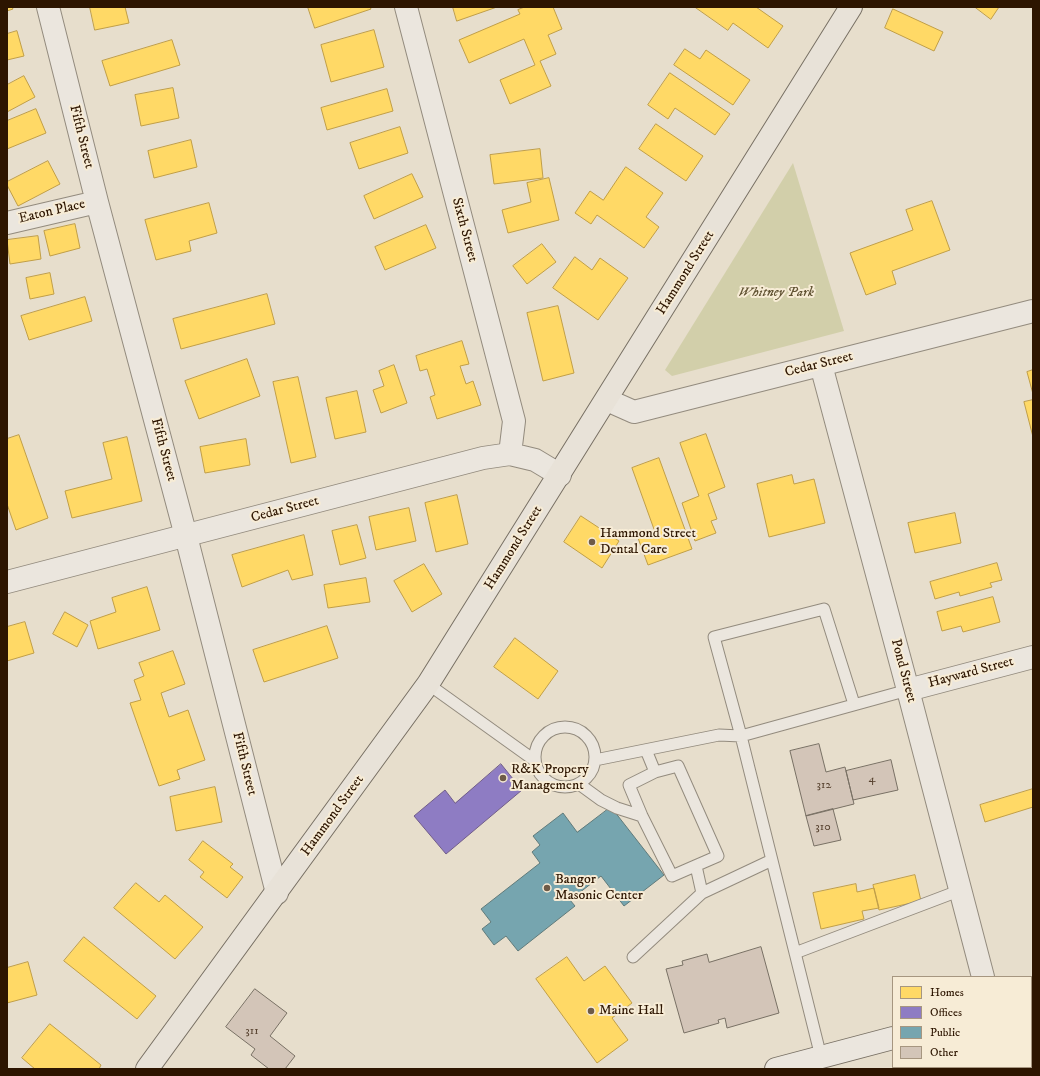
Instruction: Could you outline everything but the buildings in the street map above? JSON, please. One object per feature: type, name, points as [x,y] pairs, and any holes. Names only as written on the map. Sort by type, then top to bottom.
[{"type":"main road","name":"Hammond Street","points":[[147,1069],[277,893],[428,684],[607,400],[851,7]]},
{"type":"street","name":"Fifth Street","points":[[48,7],[97,202],[186,536],[277,893]]},
{"type":"street","name":"Sixth Street","points":[[406,7],[514,421],[510,454]]},
{"type":"street","name":"Eaton Place","points":[[7,223],[97,202]]},
{"type":"street","name":"Cedar Street","points":[[607,400],[634,412],[1033,311]]},
{"type":"street","name":"Pond Street","points":[[821,365],[983,976]]},
{"type":"street","name":"Cedar Street","points":[[7,582],[483,458],[510,454],[535,460],[560,475]]},
{"type":"street","name":"Hayward Street","points":[[908,690],[1033,657]]},
{"type":"street","points":[[776,1069],[892,1038]]},
{"type":"lane","points":[[821,1057],[741,736],[714,637],[824,609],[854,704]]},
{"type":"lane","points":[[428,684],[534,760]]},
{"type":"lane","points":[[595,760],[719,735],[741,736],[908,690]]},
{"type":"lane","points":[[565,727],[575,729],[584,734],[590,741],[594,750],[595,760],[592,770],[587,778],[579,784],[569,787],[559,787],[550,784],[542,778],[537,770],[534,760],[535,750],[539,741],[546,733],[555,728],[565,727]]},
{"type":"lane","points":[[646,750],[655,772]]},
{"type":"lane","points":[[678,766],[718,856],[672,876],[642,816],[629,785],[655,772],[678,766]]},
{"type":"lane","points":[[579,784],[607,803],[617,808],[642,816]]},
{"type":"lane","points":[[634,957],[702,893],[772,860]]},
{"type":"lane","points":[[696,866],[702,893]]},
{"type":"lane","points":[[795,953],[960,890]]},
{"type":"green space","name":"Whitney Park","points":[[793,163],[844,331],[672,376],[665,370]]},
{"type":"place","name":"Hammond Street Dental Care","points":[[592,542]]},
{"type":"place","name":"R&K Propery Management","points":[[503,778]]},
{"type":"place","name":"Bangor Masonic Center","points":[[547,888]]},
{"type":"place","name":"Maine Hall","points":[[591,1011]]}]
